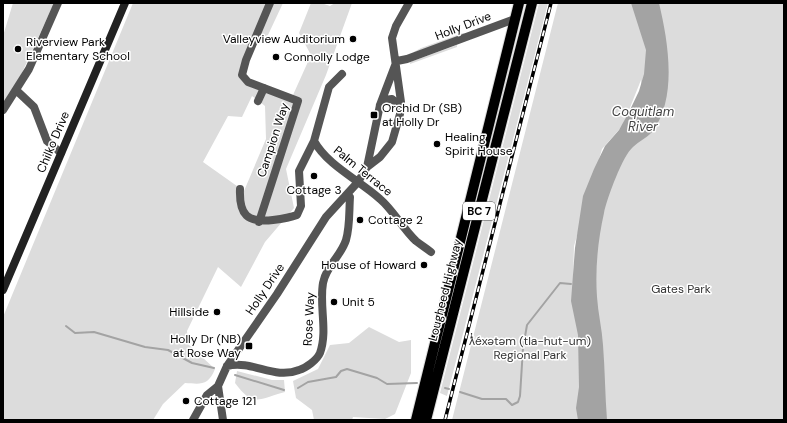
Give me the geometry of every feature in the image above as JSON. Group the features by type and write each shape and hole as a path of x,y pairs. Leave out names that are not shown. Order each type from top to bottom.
{"main road":[{"name":"Lougheed Highway","path":"416,420 519,3"},
{"name":"Lougheed Highway","path":"426,420 532,3"}],"street":[{"path":"3,110 35,57 58,3"},
{"name":"Chilko Drive","path":"3,290 125,3"},
{"name":"Campion Way","path":"259,222 298,101 248,82 242,75 246,60 270,3"},
{"path":"367,167 392,142 401,107 397,61 393,49 393,33 409,3"},
{"name":"Holly Drive","path":"397,61 407,59 515,19"},
{"path":"367,167 380,105 397,61"},
{"path":"240,189 240,200 245,216 251,220 259,222 289,218 297,215 302,206 299,171 314,141 329,87 342,74"},
{"path":"258,101 264,88"},
{"path":"16,90 34,107 47,141 61,153"},
{"path":"380,105 384,100 392,99 401,107"},
{"name":"Palm Terrace","path":"314,141 318,148 327,157 380,198 392,210 415,240 431,252"},
{"path":"371,146 372,151 377,152 385,150"},
{"name":"Holly Drive","path":"218,386 227,366 277,294 326,217 358,182 367,167"},
{"name":"Rose Way","path":"227,366 246,364 270,372 288,374 309,365 319,355 323,340 323,285 327,270 339,254 346,239 350,197 346,194"},
{"path":"193,420 207,395 218,386"},
{"path":"218,386 223,420"}],"green space":[{"name":"Riverview Park Elementary School","path":"13,3 54,3 15,88 3,103 3,36"},
{"path":"133,3 283,3 268,35 256,40 240,73 252,87 293,95 311,55 299,33 311,3 321,3 330,6 335,3 352,3 326,75 286,169 294,208 265,242 241,287 218,267 187,331 188,344 215,369 207,381 203,383 185,383 163,404 153,420 3,420 3,317","holes":["252,96 265,106 266,139 244,191 203,162 228,116 242,117"]},
{"path":"539,3 548,3 447,396 440,393"},
{"name":"Gates Park","path":"558,3 784,3 784,420 452,420","holes":["641,80 642,95 598,211 579,390 579,342 573,281 574,246 602,149 623,125"]},
{"path":"463,33 468,34 412,53 421,48"},
{"path":"457,45 457,47 410,64 410,62"},
{"path":"369,327 399,342 411,340 411,373 395,414 385,419 353,417 352,420 314,420 312,410 296,398 293,381 318,369 330,345 349,343"},
{"path":"237,371 272,380 284,380 285,392 263,399 253,399 247,396 235,383"}],"water":[{"name":"Coquitlam River","path":"631,3 659,3 668,52 668,86 665,103 660,118 652,132 635,145 629,152 616,177 606,206 599,244 596,286 603,345 607,420 578,420 576,408 579,387 578,335 571,301 575,248 583,196 605,146 619,130 629,112 639,91 644,74 646,50"}],"waterway":[{"path":"460,392 482,399 506,399 512,405 518,402 520,396 523,348 527,325 560,283 571,284"},
{"path":"66,326 75,333 94,332 145,347 168,350 192,363 214,368"},
{"path":"298,388 308,382 336,377 341,371 347,369 377,378 387,384 417,383"},
{"path":"235,375 284,390"},
{"path":"445,388 449,389"}],"railway":[{"path":"445,420 551,3"}],"place":[{"name":"Valleyview Auditorium","path":"353,39"},
{"name":"Riverview Park Elementary School","path":"18,49"},
{"name":"Connolly Lodge","path":"276,57"},
{"name":"Orchid Dr (SB) at Holly Dr","path":"374,115"},
{"name":"Healing Spirit House","path":"437,144"},
{"name":"Cottage 3","path":"314,176"},
{"name":"Cottage 2","path":"360,220"},
{"name":"House of Howard","path":"424,265"},
{"name":"Unit 5","path":"334,302"},
{"name":"Hillside","path":"217,312"},
{"name":"Holly Dr (NB) at Rose Way","path":"249,346"},
{"name":"Cottage 121","path":"186,401"}],"park label":[{"name":"ƛ̓éxətəm (tla-hut-um) Regional Park","path":"530,348"}]}
